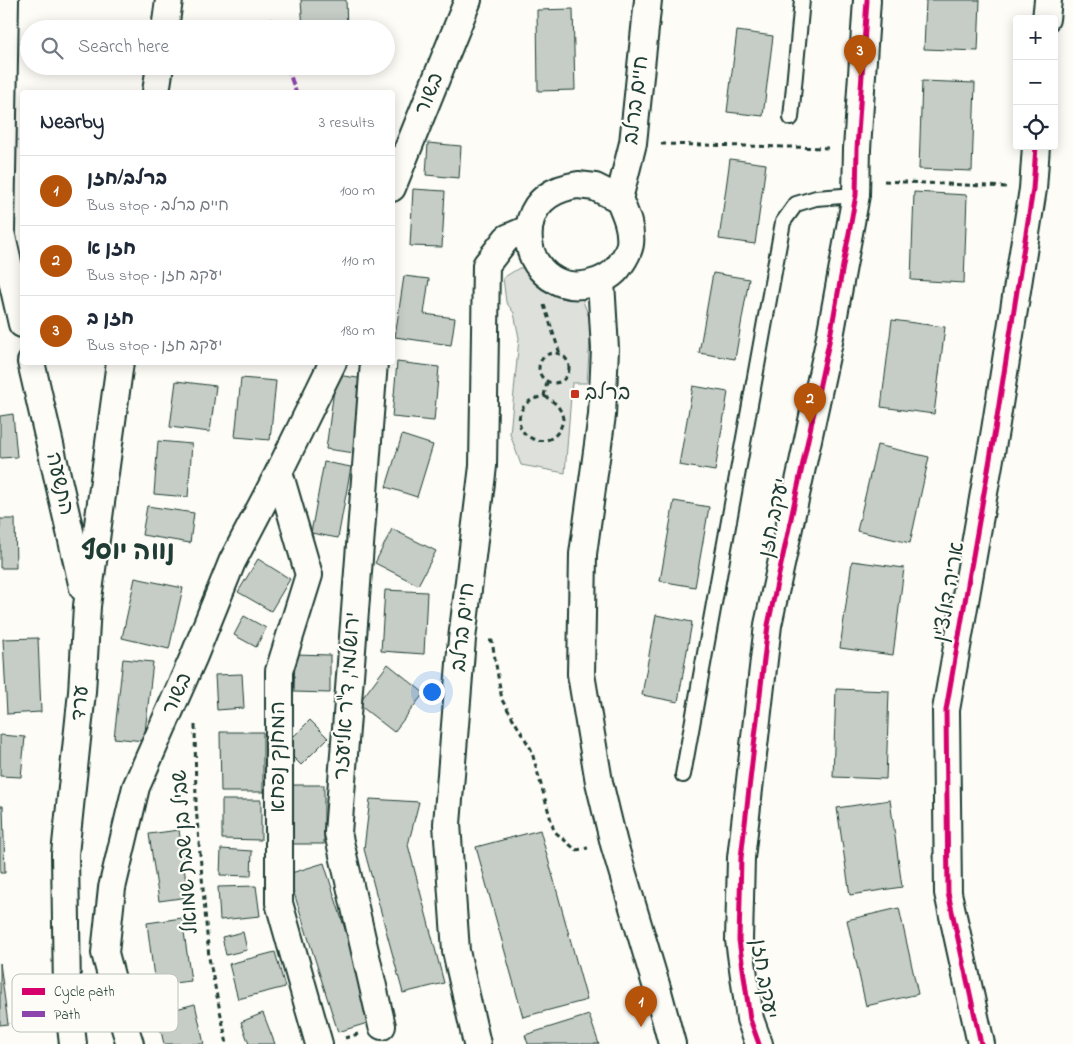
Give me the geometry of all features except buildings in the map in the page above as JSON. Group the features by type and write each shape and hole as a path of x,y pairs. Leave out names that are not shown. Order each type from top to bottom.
{"street":[{"path":"5,0 2,232 20,315"},
{"path":"166,20 169,0"},
{"name":"בשור","path":"395,181 468,0"},
{"name":"חיים ברלב","path":"619,199 633,144 648,0"},
{"name":"יעקב חזן","path":"759,1044 750,1019 740,940 741,858 768,625 829,342 856,187 867,0"},
{"path":"1046,15 1048,0"},
{"path":"156,90 159,75"},
{"name":"אריה דולצ'ין","path":"981,1044 948,893 946,710 995,430 1033,189 1036,150"},
{"path":"578,184 595,187 619,199 629,226 630,243 626,257 616,271 602,282 578,287 552,279 538,267 530,251 528,229 533,212 546,196 562,187 578,184"},
{"name":"חיים ברלב","path":"476,1044 456,950 447,824 462,639 484,466 486,265 507,238 528,229"},
{"path":"602,282 605,349 602,406 584,554 581,674 599,782 614,844 672,1044"},
{"name":"התשעה","path":"32,365 87,606"},
{"name":"ערד","path":"67,974 65,854 82,692 87,606 120,365"},
{"name":"בשור","path":"111,974 105,953 112,888 136,787 194,656 232,562 332,365"},
{"name":"ירושלמי, ד\"ר אליעזר","path":"374,365 338,833 382,1026"},
{"name":"המחנך נפחא","path":"279,472 309,575 279,671 279,903 319,1044"},
{"name":"בשור","path":"126,1032 130,1044"}],"lane":[{"path":"791,118 802,0"},
{"path":"683,775 783,222 796,204 856,187"}],"path":[{"path":"633,144 858,149"},
{"path":"856,187 1033,189"},
{"path":"538,267 536,288 545,308 560,354 569,366 568,375 561,382 547,382 542,378 539,369 542,359 550,354 560,354"},
{"path":"544,396 547,382"},
{"path":"544,396 553,400 564,419 559,433 547,441 540,441 527,436 520,423 520,416 526,404 544,396"},
{"path":"492,641 502,700 531,750 554,831 576,850"}],"shaded area":[{"path":"538,267 578,287 591,323 587,383 572,383 565,473 521,465 510,434 519,338 514,313 506,302 503,278 519,268"}],"marked path":[{"path":"290,75 295,90"}],"cycle path":[{"path":"759,1044 750,1019 739,940 741,858 768,625 829,342 856,195 857,149 867,0"},
{"path":"981,1044 948,893 946,710 995,430 1033,189 1036,150"}],"place":[{"name":"חזן ב","path":"860,76"},
{"name":"ברלב","path":"575,394"},
{"name":"חזן א","path":"810,424"},
{"name":"ברלב/חזן","path":"641,1027"}],"district":[{"name":"נווה יוסף","path":"128,553"}]}
